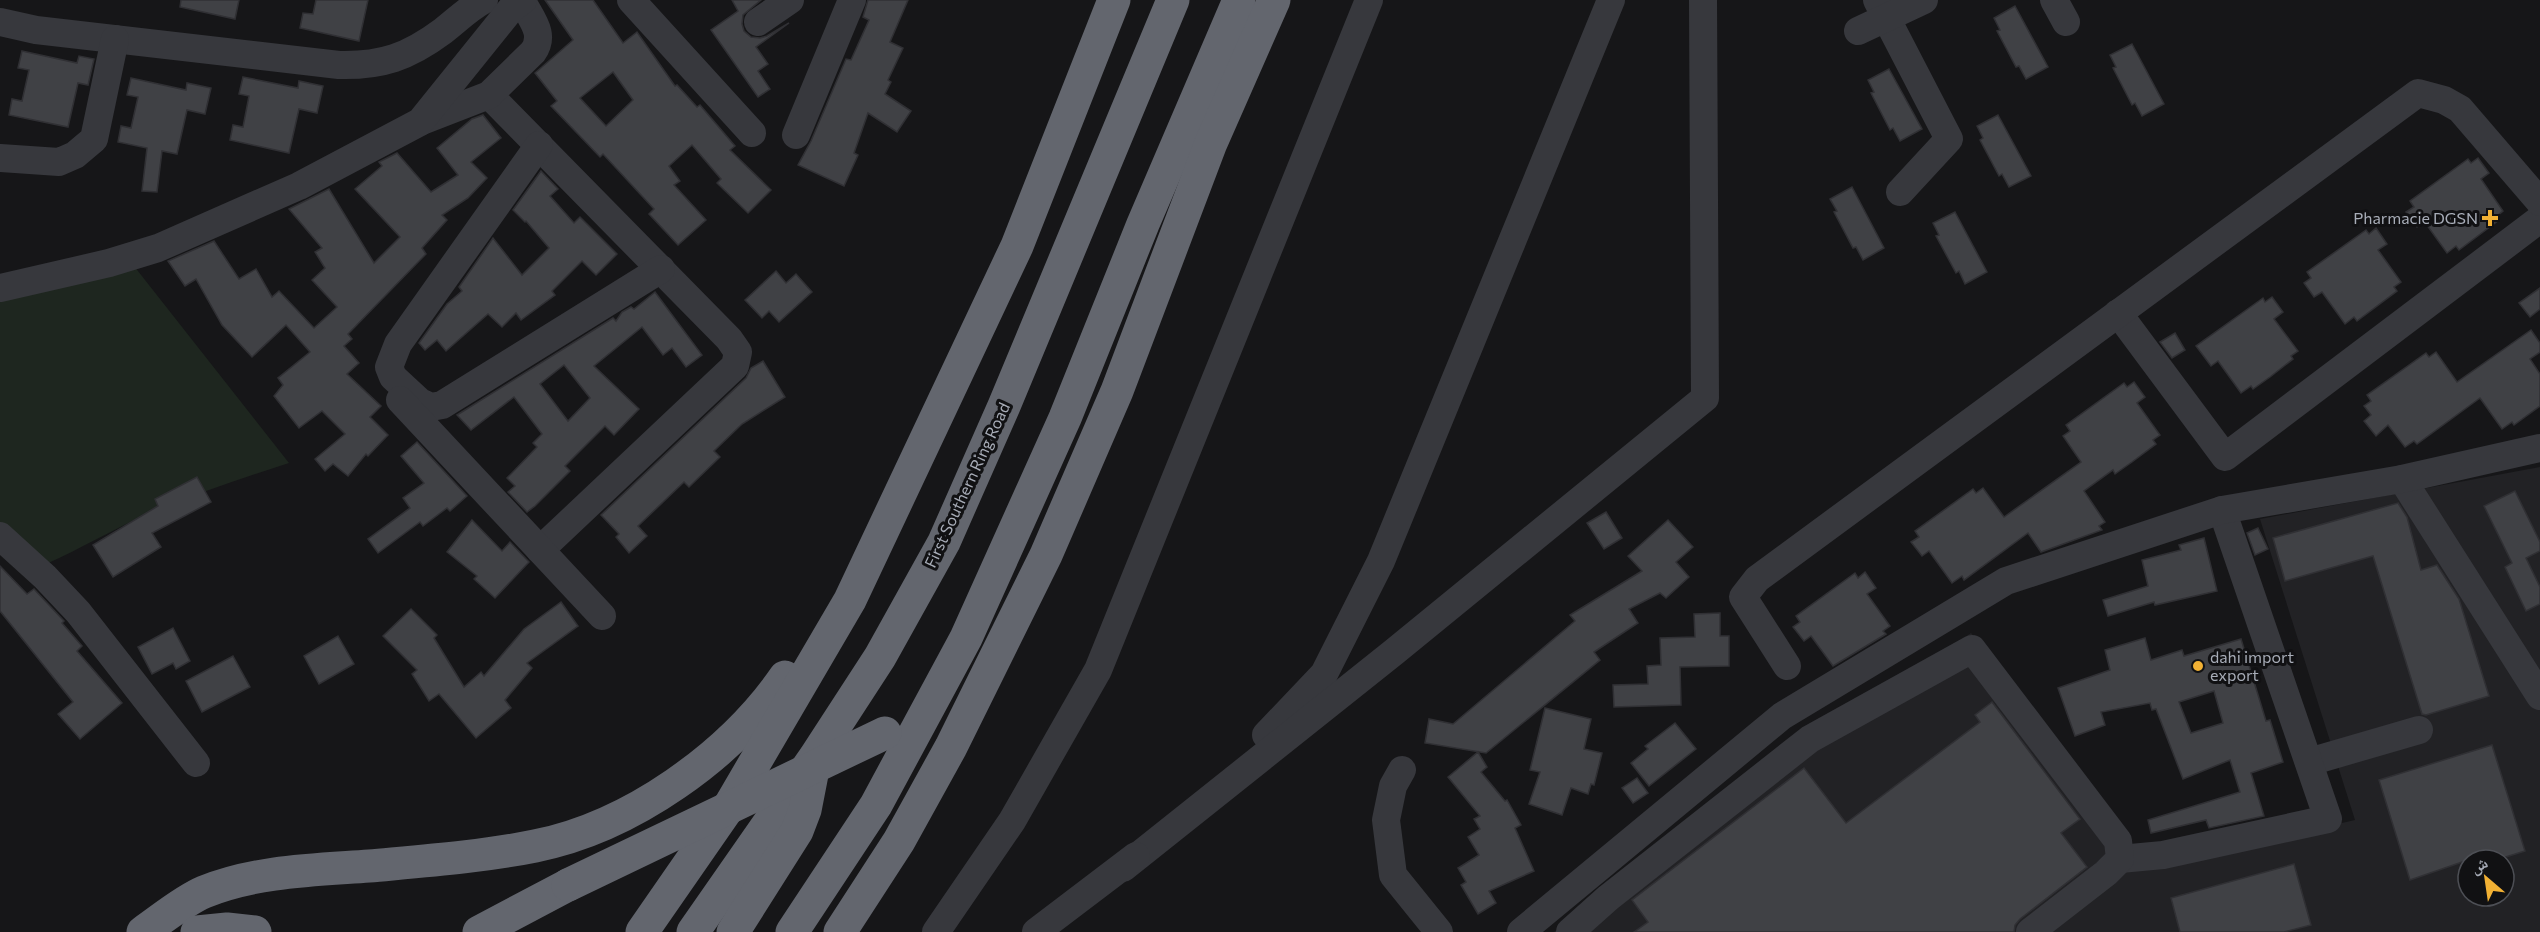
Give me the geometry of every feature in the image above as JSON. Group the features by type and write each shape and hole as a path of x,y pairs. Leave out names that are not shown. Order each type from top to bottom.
{"highway":[{"path":"642,932 730,805 850,600 1017,246 1114,0"},
{"name":"First Southern Ring Road","path":"693,932 815,757 880,657 944,542 1004,406 1173,0"},
{"path":"792,932 876,805 966,638 1065,418 1143,224 1239,0"},
{"path":"840,932 899,841 951,747 1046,555 1117,390 1210,143 1274,0"},
{"path":"143,932 202,893 246,880 292,871 460,857 537,846 611,820 644,804 677,783 741,731 770,699 824,624 850,600"},
{"path":"461,932 487,927 568,885 885,734 918,699 966,638"},
{"path":"733,932 797,831 805,810 815,757"},
{"path":"198,932 227,929 255,932"}],"street":[{"path":"0,22 36,30 339,64 368,65 402,56 440,33 484,0"},
{"path":"0,288 109,263 158,248 299,186 420,122 489,94 504,83 539,44 540,37 521,0 511,9 420,122"},
{"path":"632,0 752,133"},
{"path":"758,22 790,0"},
{"path":"796,135 852,0"},
{"path":"936,932 1012,821 1098,670 1370,0"},
{"path":"1123,868 1245,758 1324,674 1381,561 1611,0"},
{"path":"1036,932 1123,868 1394,652 1705,398 1703,0"},
{"path":"1858,31 1882,9 1924,0"},
{"path":"1882,9 1949,139 1900,192"},
{"path":"0,158 58,162 75,155 94,139 115,39"},
{"path":"1787,666 1743,597 1757,579 2418,93 2444,100 2460,109 2540,202"},
{"path":"489,94 729,339 738,352 735,366 540,550"},
{"path":"539,145 398,344 389,367 393,377 420,402 431,406 442,405 661,269"},
{"path":"2118,314 2224,457 2540,219"},
{"path":"400,400 602,616"},
{"path":"1521,932 1782,716 2006,581 2222,510 2402,479 2540,448"},
{"path":"2402,479 2540,696"},
{"path":"2030,932 2106,873 2120,859 2163,855 2328,819 2222,510"},
{"path":"0,536 45,577 78,612 196,763"},
{"path":"1570,932 1608,898 1810,739 1972,649 2118,841 2120,859"},
{"path":"2309,762 2419,730"},
{"path":"1402,770 1393,786 1386,820 1393,875 1439,932"}],"shaded area":[{"path":"134,266 289,463 145,515 46,564 0,527 0,297"},
{"path":"2540,467 2540,932 1554,932 1971,633 2150,867 2355,820 2260,519"}],"building":[{"path":"181,0 239,0 235,19 180,7"},
{"path":"316,0 368,0 359,41 300,28 303,13 313,14"},
{"path":"545,0 593,0 623,43 637,32 675,86 677,85 697,107 700,105 735,146 730,150 771,190 748,213 717,183 721,179 692,145 669,166 680,181 674,185 706,220 678,245 649,214 654,209 603,154 600,157 551,106 557,101 535,73 573,40","holes":["613,72 633,100 606,126 580,98"]},
{"path":"732,0 761,0 743,15 744,31 751,37 767,36 789,23 756,47 768,64 758,71 770,89 758,97 711,30 738,11"},
{"path":"868,0 908,0 890,42 903,48 888,80 891,82 885,94 911,111 897,132 868,113 854,153 858,155 844,186 798,165 811,141 846,59 851,60 869,20 863,17"},
{"path":"2015,6 2048,67 2026,79 2019,66 2016,67 1997,31 2000,30 1994,18"},
{"path":"2132,44 2164,104 2142,116 2135,103 2132,105 2113,68 2116,67 2110,55"},
{"path":"22,51 77,63 79,56 94,59 88,85 78,83 68,127 9,115 12,99 22,101 29,70 18,68"},
{"path":"1889,69 1922,129 1900,141 1893,128 1890,130 1871,93 1874,92 1868,80"},
{"path":"243,77 298,88 299,81 323,86 317,113 299,109 289,153 230,140 233,125 243,127 249,96 239,94"},
{"path":"131,78 186,90 187,83 211,88 205,114 187,110 177,154 162,151 157,192 142,191 147,148 118,142 121,126 131,128 138,97 127,95"},
{"path":"483,115 501,138 471,162 487,178 468,198 442,215 447,220 422,248 426,254 348,334 352,339 344,346 359,363 347,374 381,406 370,417 388,435 368,456 366,454 348,476 333,464 325,471 315,459 345,434 322,411 299,428 274,396 283,385 278,378 310,352 286,325 252,357 222,325 196,279 185,286 168,261 214,241 239,279 256,269 272,297 279,291 314,328 337,307 312,280 325,268 315,252 322,248 289,209 329,189 374,263 400,237 355,189 382,166 379,162 397,153 431,192 458,175 437,148 472,119"},
{"path":"1998,115 2031,176 2009,187 2002,174 1999,176 1980,140 1983,138 1977,126"},
{"path":"2478,158 2489,173 2481,179 2503,211 2497,216 2499,220 2459,250 2456,246 2447,253 2424,221 2417,227 2406,212 2414,207 2410,201 2468,159 2471,163"},
{"path":"541,171 558,189 550,196 574,223 580,217 617,254 596,275 582,261 552,291 555,295 521,320 516,313 502,327 488,314 446,351 437,340 425,350 419,343 447,304 462,291 459,287 493,238 522,275 549,248 526,221 513,210"},
{"path":"1852,187 1884,248 1863,260 1856,247 1853,248 1834,212 1837,211 1830,199"},
{"path":"1955,212 1987,272 1965,284 1959,271 1956,273 1936,236 1939,235 1933,223"},
{"path":"2376,228 2387,244 2378,250 2401,282 2394,287 2397,291 2357,321 2354,317 2345,324 2322,292 2314,297 2304,283 2311,278 2307,272 2366,230 2369,234"},
{"path":"776,271 786,283 796,274 812,292 779,322 769,311 762,318 745,300"},
{"path":"2540,288 2540,309 2530,317 2519,303"},
{"path":"655,292 702,355 686,367 672,348 663,355 642,327 594,366 639,409 614,435 605,426 565,466 570,471 527,512 508,492 515,486 507,478 537,447 533,443 542,434 514,397 471,430 457,415 613,318 616,321 622,312 631,307 634,309","holes":["564,365 590,398 568,421 540,384"]},
{"path":"2272,297 2283,312 2274,319 2298,351 2291,356 2293,359 2270,377 2253,389 2251,386 2241,393 2218,361 2211,366 2196,346 2263,298 2265,302"},
{"path":"2531,330 2540,343 2540,352 2530,359 2540,374 2540,406 2514,425 2512,422 2502,429 2480,398 2417,444 2414,441 2405,447 2388,425 2376,436 2364,421 2371,415 2364,406 2371,401 2367,395 2426,353 2429,357 2436,352 2457,382"},
{"path":"2175,333 2185,350 2172,358 2160,342"},
{"path":"763,361 785,397 742,424 714,451 720,457 689,487 684,482 638,526 647,536 629,553 616,537 619,534 601,515 746,378 751,368"},
{"path":"2134,382 2145,397 2137,403 2160,435 2153,440 2156,444 2132,462 2115,474 2113,470 2084,491 2105,522 2099,526 2102,530 2041,552 2028,533 1964,580 1962,576 1952,583 1929,551 1922,556 1911,542 1919,537 1915,531 1973,489 1976,493 1983,488 2004,517 2081,462 2063,436 2070,431 2066,425 2124,383 2127,387"},
{"path":"417,442 467,496 450,511 447,508 423,526 420,522 378,553 368,539 410,508 403,498 424,483 401,456"},
{"path":"197,477 211,502 152,533 161,547 113,577 93,545 158,506 155,499"},
{"path":"2515,491 2540,542 2540,551 2526,558 2540,587 2540,604 2526,611 2505,567 2512,563 2484,506"},
{"path":"2398,503 2407,517 2421,570 2437,565 2459,599 2489,696 2426,715 2422,714 2373,556 2285,581 2273,538"},
{"path":"1606,512 1622,538 1604,549 1587,523"},
{"path":"472,520 502,551 510,542 529,562 495,598 474,579 477,576 447,552"},
{"path":"1668,520 1693,547 1676,562 1689,577 1666,598 1660,593 1629,609 1638,623 1594,652 1600,660 1486,753 1425,743 1429,719 1453,724 1575,621 1570,615 1642,571 1628,556"},
{"path":"2258,528 2268,549 2255,555 2247,533"},
{"path":"2204,538 2217,591 2155,605 2154,602 2108,616 2103,600 2148,586 2142,560 2181,550 2179,545"},
{"path":"0,566 27,594 34,589 64,621 62,623 82,646 77,651 122,703 80,739 58,714 73,702 0,611"},
{"path":"1865,572 1876,588 1867,594 1890,626 1883,631 1886,634 1833,666 1811,636 1804,641 1793,627 1800,622 1796,616 1855,573 1858,578"},
{"path":"561,602 578,626 527,663 532,668 505,700 511,708 476,738 439,694 429,701 412,674 417,670 383,636 411,609 437,635 434,638 464,687 481,672 484,676 524,629"},
{"path":"1720,613 1720,636 1729,636 1729,666 1680,667 1681,705 1614,707 1613,685 1648,684 1647,666 1661,665 1660,638 1695,637 1694,614"},
{"path":"173,628 190,661 176,669 173,663 152,674 138,647"},
{"path":"338,636 354,664 319,684 304,656"},
{"path":"2145,638 2151,660 2182,650 2184,656 2241,639 2266,721 2270,720 2283,762 2251,773 2264,816 2209,828 2206,820 2151,833 2148,820 2240,792 2230,760 2183,779 2156,709 2152,710 2150,703 2101,712 2105,725 2075,736 2058,688 2110,670 2105,650","holes":["2214,691 2223,723 2191,733 2179,702"]},
{"path":"233,656 250,687 202,712 186,681"},
{"path":"1992,702 2080,819 2061,833 2087,867 2020,919 2015,925 2014,932 1634,932 1648,922 1632,900 1804,768 1846,823 1980,722 1975,715"},
{"path":"1545,708 1591,719 1584,749 1602,753 1594,785 1591,784 1588,794 1571,788 1562,815 1529,804 1540,772 1530,770"},
{"path":"1675,723 1696,749 1649,786 1631,763 1648,749 1645,746"},
{"path":"2492,745 2525,851 2516,854 2516,848 2456,848 2456,864 2410,880 2379,780"},
{"path":"1478,752 1487,767 1481,772 1505,801 1507,800 1521,825 1515,828 1534,871 1489,891 1496,903 1478,914 1461,885 1466,882 1458,868 1479,855 1468,837 1480,829 1474,819 1480,816 1448,777"},
{"path":"1637,778 1648,793 1633,803 1622,788"},
{"path":"2294,864 2311,925 2284,932 2180,932 2171,898"}],"place":[{"name":"Pharmacie DGSN","path":"2490,218"},
{"name":"dahi import export","path":"2198,666"}]}
